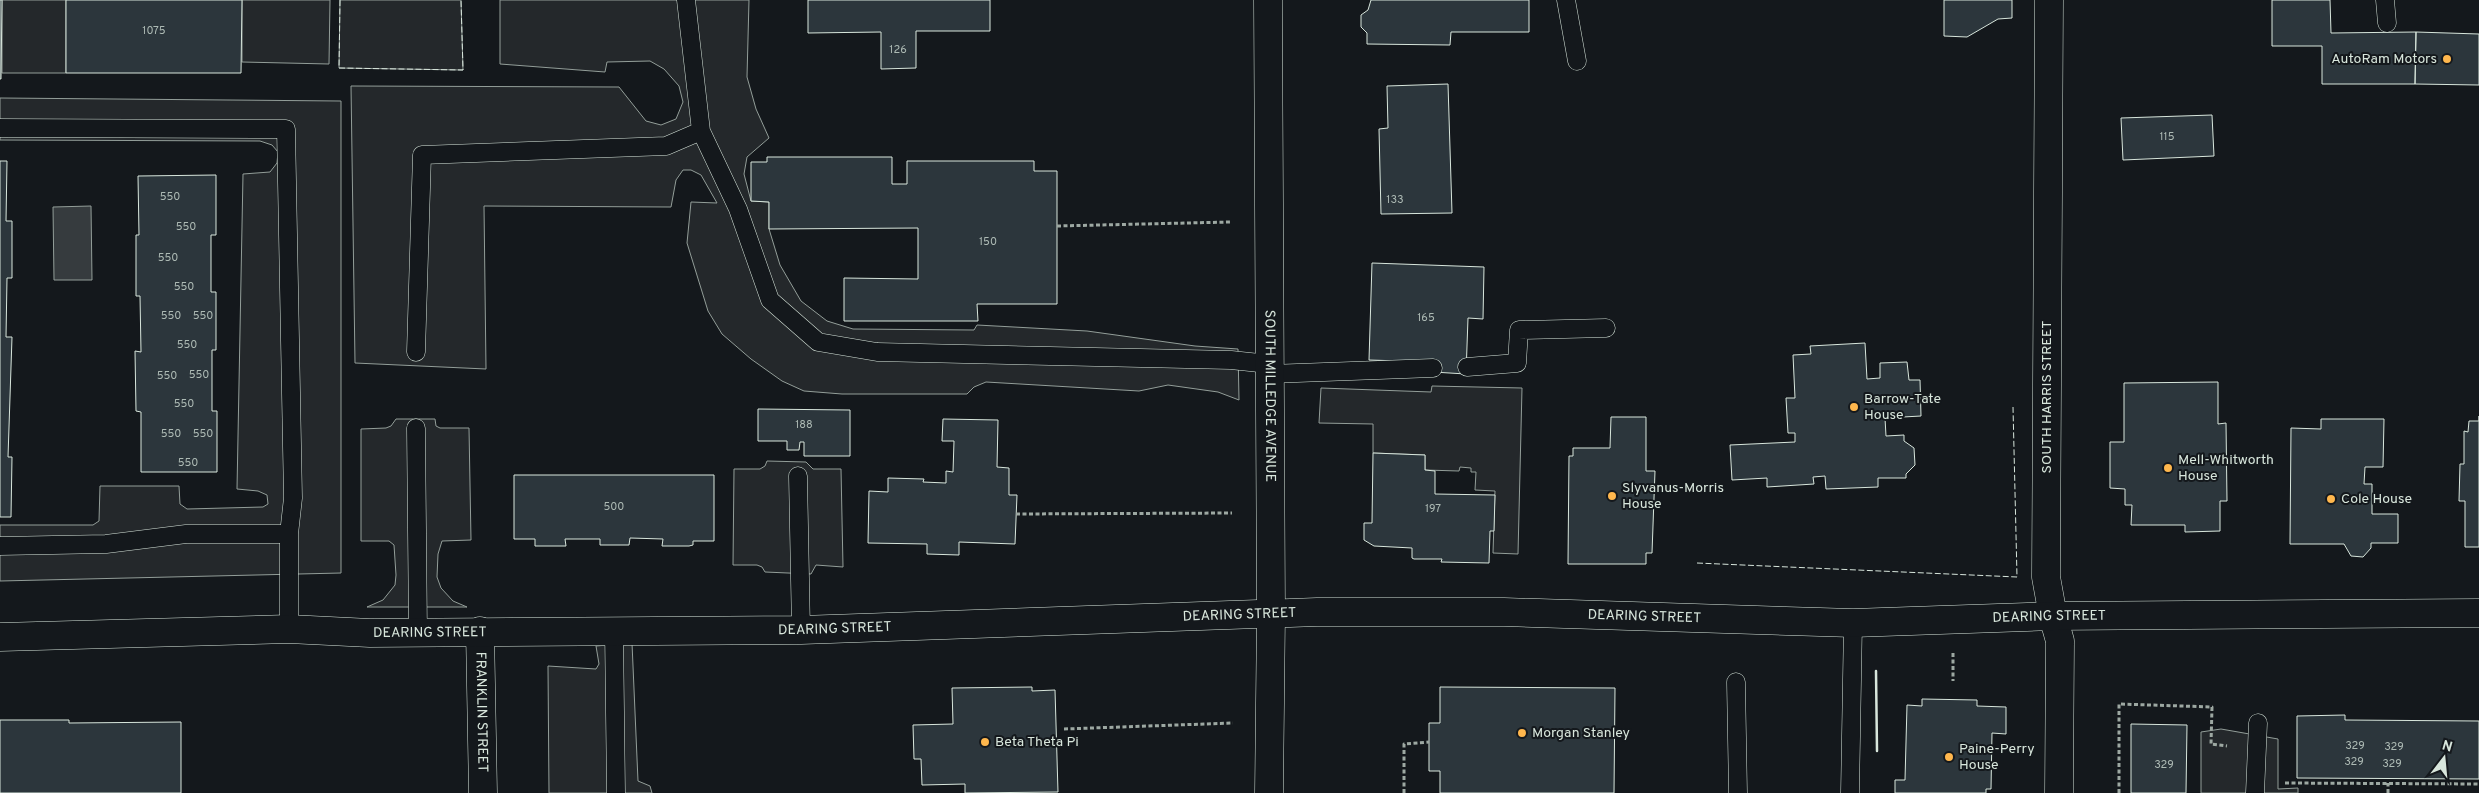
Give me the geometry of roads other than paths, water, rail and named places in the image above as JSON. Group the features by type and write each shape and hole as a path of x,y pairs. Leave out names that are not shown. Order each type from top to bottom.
{"street":[{"name":"SOUTH MILLEDGE AVENUE","path":"1268,0 1270,793"},
{"name":"SOUTH HARRIS STREET","path":"2050,0 2046,577 2060,641 2059,793"},
{"name":"DEARING STREET","path":"0,637 289,629 370,632 801,630 1271,614 1504,612 1853,623 2053,616 2479,613"},
{"name":"FRANKLIN STREET","path":"480,631 483,793"}],"lane":[{"path":"686,0 701,131 738,209 770,300 818,342 877,352 1231,360 1268,369 1433,368"},
{"path":"1566,0 1577,62"},
{"path":"2385,0 2386,23"},
{"path":"0,128 286,129 293,498 289,534 289,629"},
{"path":"416,352 422,155 666,146 701,131"},
{"path":"1466,367 1517,363 1519,330 1606,328"},
{"path":"416,428 418,632"},
{"path":"798,476 801,630"},
{"path":"0,546 106,544 186,534 289,534"},
{"path":"1850,793 1853,623"},
{"path":"614,631 616,793"},
{"path":"1736,682 1738,793"},
{"path":"2255,788 2258,723"}],"place":[{"name":"AutoRam Motors","path":"2447,59"},
{"name":"Barrow-Tate House","path":"1854,407"},
{"name":"Mell-Whitworth House","path":"2168,468"},
{"name":"Slyvanus-Morris House","path":"1612,496"},
{"name":"Cole House","path":"2331,499"},
{"name":"Morgan Stanley","path":"1522,733"},
{"name":"Beta Theta Pi","path":"985,742"},
{"name":"Paine-Perry House","path":"1949,757"}]}
